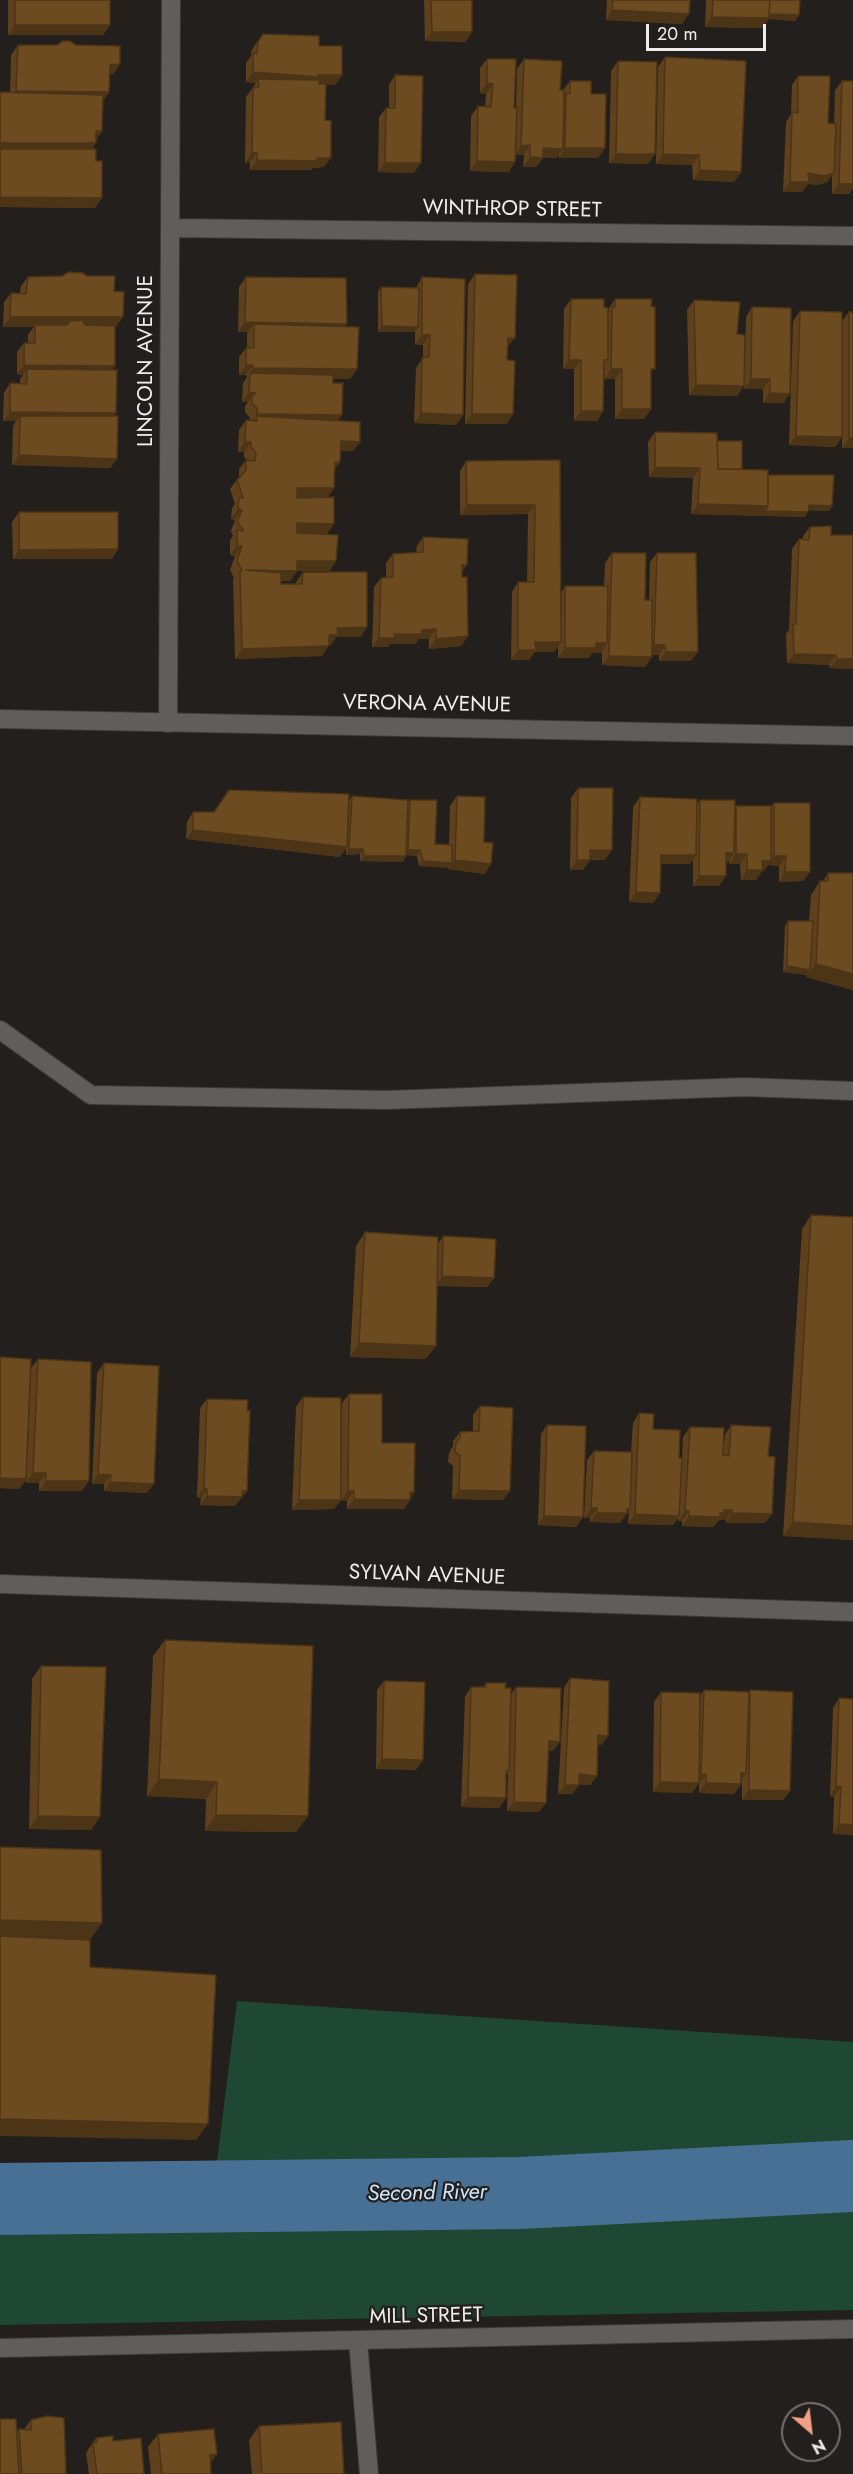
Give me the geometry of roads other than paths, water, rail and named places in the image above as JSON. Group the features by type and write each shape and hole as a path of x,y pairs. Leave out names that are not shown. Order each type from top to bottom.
{"street":[{"name":"LINCOLN AVENUE","path":"168,723 171,0"},
{"name":"WINTHROP STREET","path":"170,228 853,236"},
{"name":"VERONA AVENUE","path":"0,719 853,736"},
{"path":"0,1030 91,1095 386,1100 745,1087 853,1091"},
{"name":"SYLVAN AVENUE","path":"0,1584 853,1612"},
{"name":"MILL STREET","path":"0,2348 853,2329"},
{"path":"358,2341 369,2474"}],"waterway":[{"name":"Second River","path":"0,2199 520,2193 853,2176"}]}
